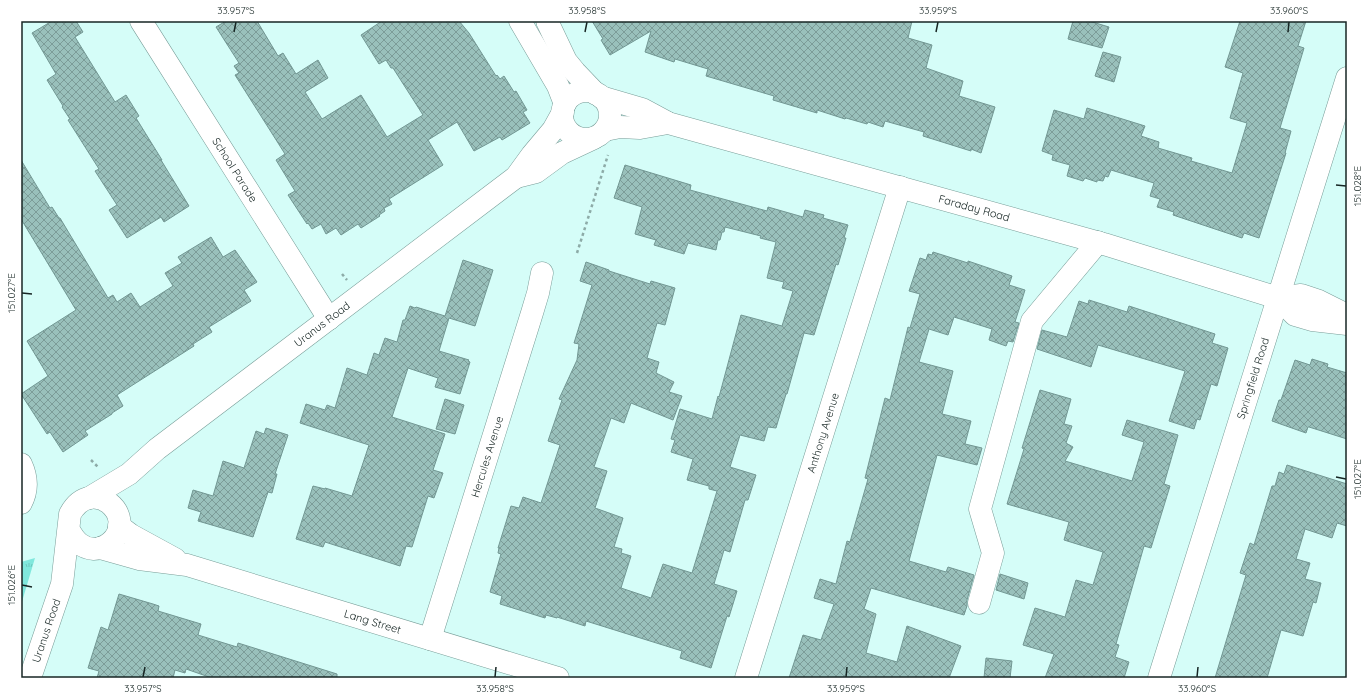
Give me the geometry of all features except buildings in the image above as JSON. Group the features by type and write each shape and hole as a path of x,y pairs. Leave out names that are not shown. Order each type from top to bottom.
{"street":[{"name":"School Parade","path":"141,21 329,319"},
{"path":"520,21 555,81 564,108"},
{"path":"547,21 566,60 575,72 599,95 606,102 609,109 610,116 603,140 578,138 571,134 562,120 564,108 570,98 576,94 586,92 599,95"},
{"name":"Springfield Road","path":"1160,678 1347,78"},
{"name":"Faraday Road","path":"599,95 642,109 668,123 1098,242 1278,298 1301,295 1319,301 1347,315"},
{"name":"Uranus Road","path":"30,678 62,584 69,530 68,522 74,506 80,501 89,498 129,474 157,449 516,177 553,130 564,108"},
{"name":"Faraday Road","path":"603,140 620,127 640,128 668,123"},
{"name":"Uranus Road","path":"516,177 536,172 562,153 603,140"},
{"name":"Anthony Avenue","path":"746,678 900,187"},
{"path":"979,603 993,553 980,509 1032,321 1098,242"},
{"name":"Hercules Avenue","path":"430,639 530,321 542,273"},
{"name":"Faraday Road","path":"1278,298 1295,315 1312,320 1347,324"},
{"path":"21,464 25,472 26,481 26,491 22,501"},
{"name":"Uranus Road","path":"62,584 98,548 108,545 113,540 117,533 118,518 129,474"},
{"path":"89,498 96,497 111,504 118,518"},
{"name":"Lang Street","path":"118,518 131,535 187,565"},
{"path":"69,530 79,545 88,548 98,548"},
{"name":"Lang Street","path":"98,548 139,559 187,565 558,678"}],"path":[{"path":"577,253 603,140"}],"green space":[{"path":"35,558 21,605 21,562"}]}
